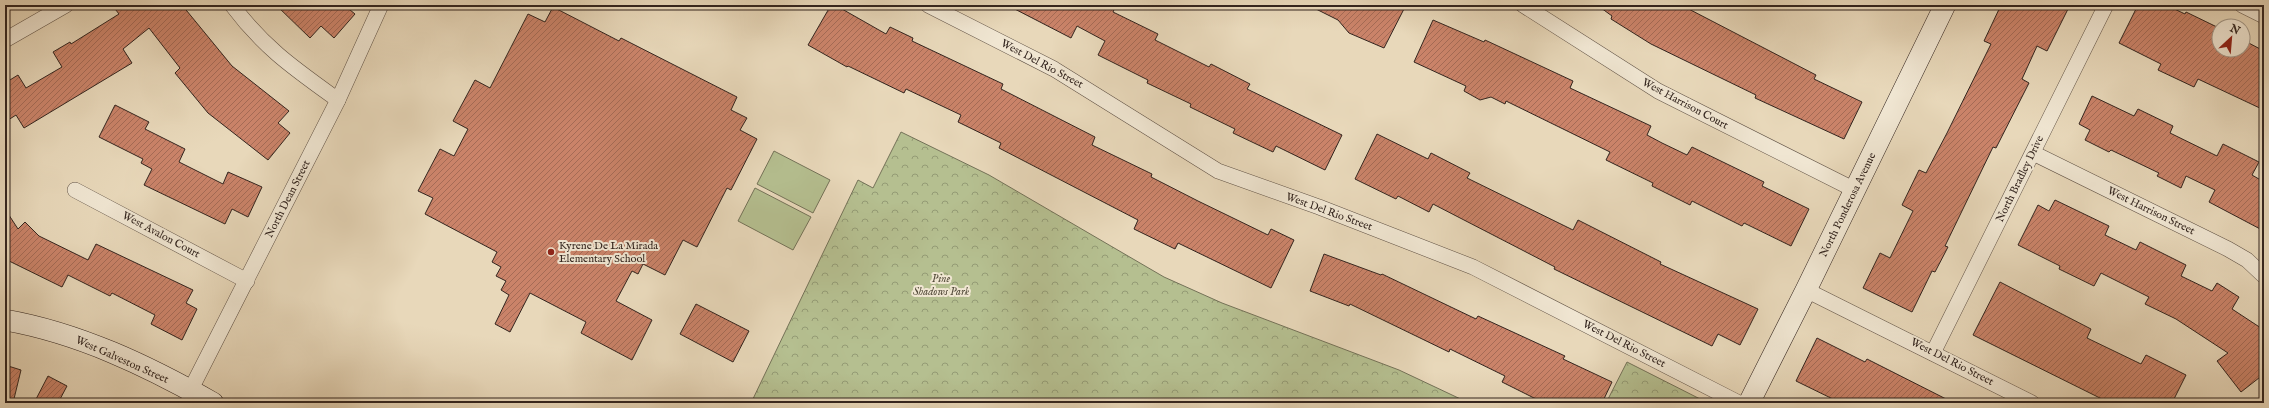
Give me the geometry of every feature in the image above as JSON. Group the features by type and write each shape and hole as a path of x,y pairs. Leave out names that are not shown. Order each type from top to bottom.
{"street":[{"path":"5,40 66,5"},
{"path":"232,5 251,30 286,64 338,100"},
{"name":"North Dean Street","path":"190,391 338,100 381,5"},
{"name":"West Del Rio Street","path":"928,5 1054,69 1218,171 1319,207 1473,267 1739,403"},
{"name":"West Harrison Court","path":"1523,5 1658,91 1855,190"},
{"name":"North Ponderosa Avenue","path":"1749,403 1946,5"},
{"name":"North Bradley Drive","path":"1933,353 2106,5"},
{"path":"2242,5 2264,16"},
{"name":"West Harrison Street","path":"2033,153 2228,249 2247,260 2264,276"},
{"name":"West Avalon Court","path":"75,190 247,281"},
{"name":"West Del Rio Street","path":"1806,290 2032,403"},
{"name":"West Galveston Street","path":"5,320 82,340 213,403"}],"green space":[{"name":"Pine Shadows Park","path":"901,132 989,175 1164,277 1222,303 1399,370 1469,403 751,403 858,180 873,188"},
{"path":"774,151 830,180 813,213 757,184"},
{"path":"755,188 811,217 793,250 738,221"},
{"path":"1627,362 1708,403 1606,403"}],"building":[{"path":"112,5 182,5 232,66 289,111 278,123 290,133 268,160 208,113 175,73 180,68 149,28 123,49 132,63 24,128 16,115 5,122 5,83 18,75 26,88 62,67 53,52 70,42 71,44 119,14"},
{"path":"276,5 344,5 355,14 334,38 321,26 310,38"},
{"path":"831,5 835,5 886,34 890,27 913,38 912,41 1003,84 1001,89 1095,137 1092,145 1152,174 1151,177 1198,201 1268,235 1271,229 1294,240 1271,288 1178,243 1175,249 1134,229 1138,220 999,148 1001,143 958,122 961,115 906,89 904,93 848,66 847,67 808,45"},
{"path":"1007,5 1116,5 1113,12 1158,34 1155,40 1209,67 1211,64 1250,84 1247,89 1342,135 1325,170 1276,146 1273,152 1233,133 1235,129 1190,107 1191,104 1147,83 1148,80 1098,55 1105,41 1077,26 1071,38"},
{"path":"1308,5 1406,5 1384,48 1349,33 1338,20"},
{"path":"1597,5 1681,5 1816,75 1814,79 1862,102 1844,139 1755,98 1756,95 1651,44 1611,19 1612,16"},
{"path":"2001,5 2070,5 2047,51 2037,46 2022,79 2029,83 1996,148 1993,147 1945,246 1948,247 1935,272 1932,271 1912,312 1863,288 1880,253 1890,258 1913,211 1902,205 1919,170 1926,173 1947,133 1991,44 1984,41"},
{"path":"2138,5 2166,5 2185,14 2186,12 2211,24 2211,58 2251,58 2251,44 2264,51 2264,110 2198,79 2194,87 2158,70 2161,64 2119,43"},
{"path":"553,7 619,41 621,38 737,97 731,110 747,118 740,130 757,139 731,190 727,188 697,247 683,240 665,275 643,264 638,274 632,271 616,301 652,320 632,360 581,333 586,322 530,293 510,332 495,324 509,295 501,290 506,281 496,276 501,267 492,262 497,252 425,214 433,198 418,191 440,149 454,156 468,129 453,121 475,80 490,88 528,14 545,22"},
{"path":"1433,20 1484,42 1485,40 1573,81 1570,88 1651,126 1647,135 1687,155 1692,147 1764,182 1762,186 1809,209 1791,246 1744,223 1742,226 1692,201 1690,205 1652,186 1653,183 1606,160 1610,152 1506,101 1505,104 1491,97 1480,100 1464,91 1466,86 1414,62"},
{"path":"2092,96 2134,116 2138,109 2173,126 2170,133 2217,156 2223,144 2259,162 2252,175 2264,182 2264,231 2209,202 2215,190 2186,176 2181,188 2157,176 2159,173 2111,150 2109,152 2085,140 2090,130 2079,124"},
{"path":"115,105 149,122 145,129 185,149 179,162 223,184 228,172 262,187 248,217 232,209 225,224 144,185 152,169 141,163 143,159 99,137"},
{"path":"1377,134 1428,159 1431,153 1470,173 1467,178 1573,230 1578,220 1661,262 1660,264 1758,309 1740,345 1718,334 1712,346 1554,269 1555,267 1433,204 1429,212 1398,196 1396,199 1355,179"},
{"path":"2055,200 2109,226 2105,235 2136,250 2140,242 2186,265 2181,276 2212,291 2217,283 2239,297 2232,309 2264,330 2264,374 2241,392 2217,361 2228,353 2176,319 2145,304 2149,297 2101,273 2094,286 2059,269 2060,266 2018,245 2038,205 2049,211"},
{"path":"5,209 18,229 25,222 39,236 88,260 96,244 193,290 186,303 197,309 182,340 151,324 155,315 112,293 110,296 68,275 62,287 5,259"},
{"path":"1324,254 1381,275 1382,274 1476,319 1478,316 1565,356 1563,359 1612,382 1602,403 1555,403 1544,398 1542,402 1502,382 1505,376 1450,349 1449,352 1350,304 1349,306 1310,291"},
{"path":"2000,282 2091,329 2087,338 2141,364 2146,355 2186,375 2172,403 2110,403 1973,335"},
{"path":"696,304 749,331 733,362 680,334"},
{"path":"1817,338 1865,362 1867,359 1954,403 1841,403 1796,381"},
{"path":"5,365 21,370 13,403 5,403"},
{"path":"48,376 67,386 58,403 34,403"}],"place":[{"name":"Kyrene De La Mirada Elementary School","path":"551,252"}]}
